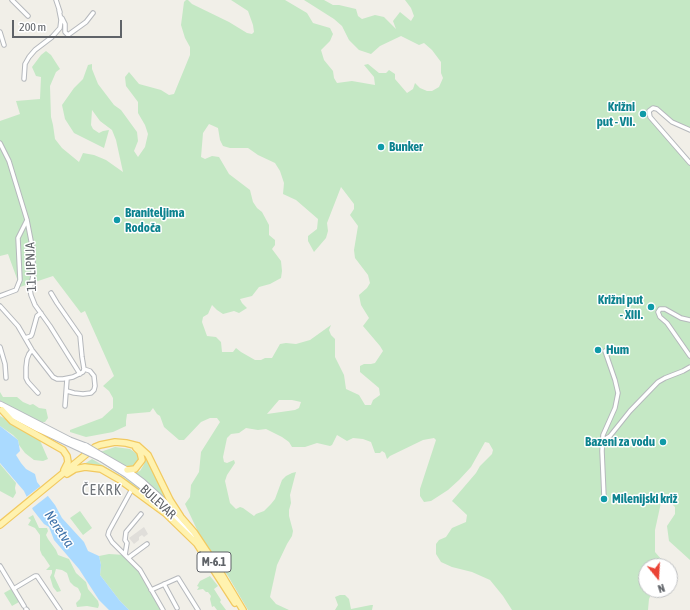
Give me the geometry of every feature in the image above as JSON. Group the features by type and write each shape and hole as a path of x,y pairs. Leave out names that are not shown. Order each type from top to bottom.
{"main road":[{"name":"BULEVAR","path":"1,408 38,429 100,456 153,495 188,532 197,544 239,610"},
{"path":"1,408 12,421 63,450 67,456 68,462 61,476"},
{"name":"M-6.1","path":"0,525 95,447 115,442 131,444 142,448 148,455 164,489 180,517 194,532 243,610"},
{"path":"126,470 136,469 142,460 140,452 131,444"},
{"path":"100,456 126,470 152,490 180,517"},
{"name":"M-6.1","path":"61,476 79,468 97,467 108,472 165,513 197,544"}],"street":[{"path":"12,0 28,16"},
{"path":"54,1 65,24 65,32 68,35 86,22 93,13"},
{"path":"24,79 25,64 29,57 34,50 52,37 60,28 61,20 59,10"},
{"path":"0,32 4,45"},
{"path":"690,130 672,122 656,109 652,109 649,113 652,120 690,163"},
{"name":"11. LIPNJA","path":"0,143 8,161 27,220 33,251 30,289 35,306 80,374"},
{"name":"11. LIPNJA","path":"0,296 16,290 20,280 18,238 27,220"},
{"name":"11. LIPNJA","path":"51,293 57,304 79,333 84,369 90,371 94,376 95,386 91,393 74,394 67,391"},
{"path":"0,306 18,326 32,350 53,377 57,379 75,377 83,372 84,369"},
{"path":"690,320 681,318 665,309 658,311 660,317 667,323 690,356"},
{"path":"25,338 31,336 36,316 41,313"},
{"path":"0,347 6,364 6,378"},
{"path":"32,350 27,359 26,378 38,393"},
{"path":"604,497 602,441 604,431 615,408 618,393 605,351"},
{"path":"602,441 608,438 630,411 658,382 690,367"},
{"path":"65,406 67,378"},
{"path":"132,490 108,533 112,542 140,570 163,610"},
{"path":"125,555 127,543 125,540 126,530 132,526 141,514"},
{"path":"128,558 147,544"},
{"path":"0,566 26,608"},
{"path":"15,588 37,576 60,610"},
{"path":"151,590 178,578 198,610"},
{"path":"164,584 177,608"}],"shaded area":[{"path":"144,527 148,534 144,537 142,535 139,537 139,540 134,544 129,538"}],"green space":[{"path":"188,0 192,4 229,22 247,33 252,34 254,32 253,25 248,11 231,0 285,0 307,13 313,23 330,28 333,34 330,41 321,50 324,60 333,71 334,78 337,83 352,81 375,85 374,77 364,65 368,64 379,73 386,73 389,70 395,74 395,79 407,93 413,89 415,83 420,88 427,91 432,91 439,87 443,78 441,73 441,62 432,50 424,43 419,45 401,36 380,46 371,54 359,50 349,40 342,26 334,19 304,0 324,0 333,5 356,9 358,16 362,19 375,15 384,17 396,29 393,21 400,12 411,21 414,16 411,8 405,0 690,0 690,130 677,125 653,108 649,113 690,163 690,560 669,541 667,526 675,514 675,507 669,501 662,498 655,530 655,552 660,558 638,558 638,598 649,598 648,610 512,610 490,580 472,572 452,567 441,562 436,554 436,544 439,540 446,537 452,528 466,522 467,515 452,501 476,473 480,466 492,454 493,450 489,443 485,442 471,467 448,490 431,501 424,502 420,496 420,489 436,440 434,438 423,440 390,456 387,459 385,453 382,451 380,453 375,453 371,442 363,439 353,438 347,441 337,435 330,446 317,443 305,447 292,447 289,442 282,437 266,429 258,430 246,428 239,433 231,434 227,438 223,457 224,462 227,463 234,460 235,463 225,481 230,503 236,509 240,507 243,508 254,516 264,511 275,499 282,480 286,476 296,472 290,495 291,503 289,510 293,531 292,536 277,565 270,597 276,604 289,610 248,610 228,576 200,536 185,504 190,497 191,485 199,472 201,452 220,422 217,418 210,418 201,422 184,440 179,440 164,427 160,416 153,408 150,412 127,414 126,426 113,432 86,437 70,432 70,430 102,418 113,408 113,398 109,391 103,386 114,376 85,311 81,313 53,276 20,287 8,254 0,256 0,121 20,114 16,101 40,99 41,77 36,76 32,67 46,51 51,55 60,69 56,72 50,86 51,117 55,139 62,148 79,162 83,153 94,155 106,160 123,172 116,140 112,130 100,121 92,110 91,125 93,129 99,133 109,130 104,148 74,133 65,119 62,105 74,88 83,79 88,65 92,64 92,69 98,84 114,105 121,110 137,132 138,141 134,151 138,157 145,147 148,134 138,113 138,102 126,86 125,77 129,72 139,84 161,90 169,95 174,94 190,55 190,47 185,38 181,25 184,2","holes":["209,124 218,128 220,140 223,146 230,148 248,148 258,155 275,163 280,171 284,183 283,194 296,200 318,219 317,229 308,236 308,241 314,252 326,238 328,231 327,223 341,187 354,204 354,209 350,215 358,226 354,250 355,258 368,275 370,283 359,295 361,305 369,318 363,326 383,351 375,363 360,366 360,372 379,388 380,395 373,400 371,405 365,405 359,395 346,389 344,375 335,357 335,339 329,330 331,325 310,340 296,344 280,344 272,358 265,358 261,360 255,360 236,348 233,352 222,352 221,342 216,337 207,336 202,322 203,317 208,314 212,305 223,314 234,311 239,313 247,308 240,299 252,296 259,287 270,284 281,278 282,271 281,261 272,249 275,245 275,240 269,235 269,225 262,212 253,202 250,190 229,174 219,157 212,156 205,159 201,157 203,133","279,400 301,402 299,408 295,410 267,414"]},
{"path":"0,392 3,397 17,397 30,405 33,404 39,408 46,409 48,418 45,422 41,422 7,405 0,400"},
{"path":"0,416 38,436 48,459 43,461 34,460 25,453 19,445 18,440 0,426"},
{"path":"115,447 130,449 137,454 140,458 137,466 127,468 100,452"},
{"path":"144,455 168,502 134,473 140,471 143,466 145,462"},
{"path":"92,459 130,481 166,511 108,471 81,466"},
{"path":"0,464 16,483 16,493 13,498 0,491"},
{"path":"80,511 92,528 83,535 70,518"},
{"path":"33,515 39,528 47,528 48,531 46,535 58,555 69,559 76,573 86,582 88,589 98,601 98,608 87,606 77,607 76,603 80,599 81,594 78,588 70,582 67,573 62,570 56,569 54,576 61,591 57,592 53,587 50,577 52,570 46,570 50,566 40,550 40,535 35,528 28,525 31,520 28,518"},
{"path":"109,554 125,555 134,563 163,610 129,610 120,601 100,575 101,565 99,556"},
{"path":"210,576 218,586 214,589 221,600 220,602 226,610 217,610 214,606 212,607 210,599 211,596 208,592 203,589 197,590 199,587 197,586 200,581"},
{"path":"11,589 19,602 12,606 4,593"},
{"path":"345,595 349,599 351,609 373,605 372,610 335,610 338,605 335,597"}],"water":[{"name":"Neretva","path":"0,426 18,440 20,451 16,455 21,463 26,469 35,474 37,482 55,505 62,518 84,542 88,551 99,556 101,565 100,575 129,610 109,610 99,600 79,569 54,540 49,527 44,524 33,510 24,491 0,463"}],"pier":[{"path":"42,485 49,495 31,509 25,498"}],"place":[{"name":"Križni put - VII.","path":"643,114"},
{"name":"Bunker","path":"381,147"},
{"name":"Braniteljima Rodoča","path":"117,220"},
{"name":"Križni put - XIII.","path":"651,307"},
{"name":"Hum","path":"598,350"},
{"name":"Bazeni za vodu","path":"663,442"},
{"name":"Milenijski križ","path":"604,499"}],"district":[{"name":"ČEKRK","path":"102,490"}]}
